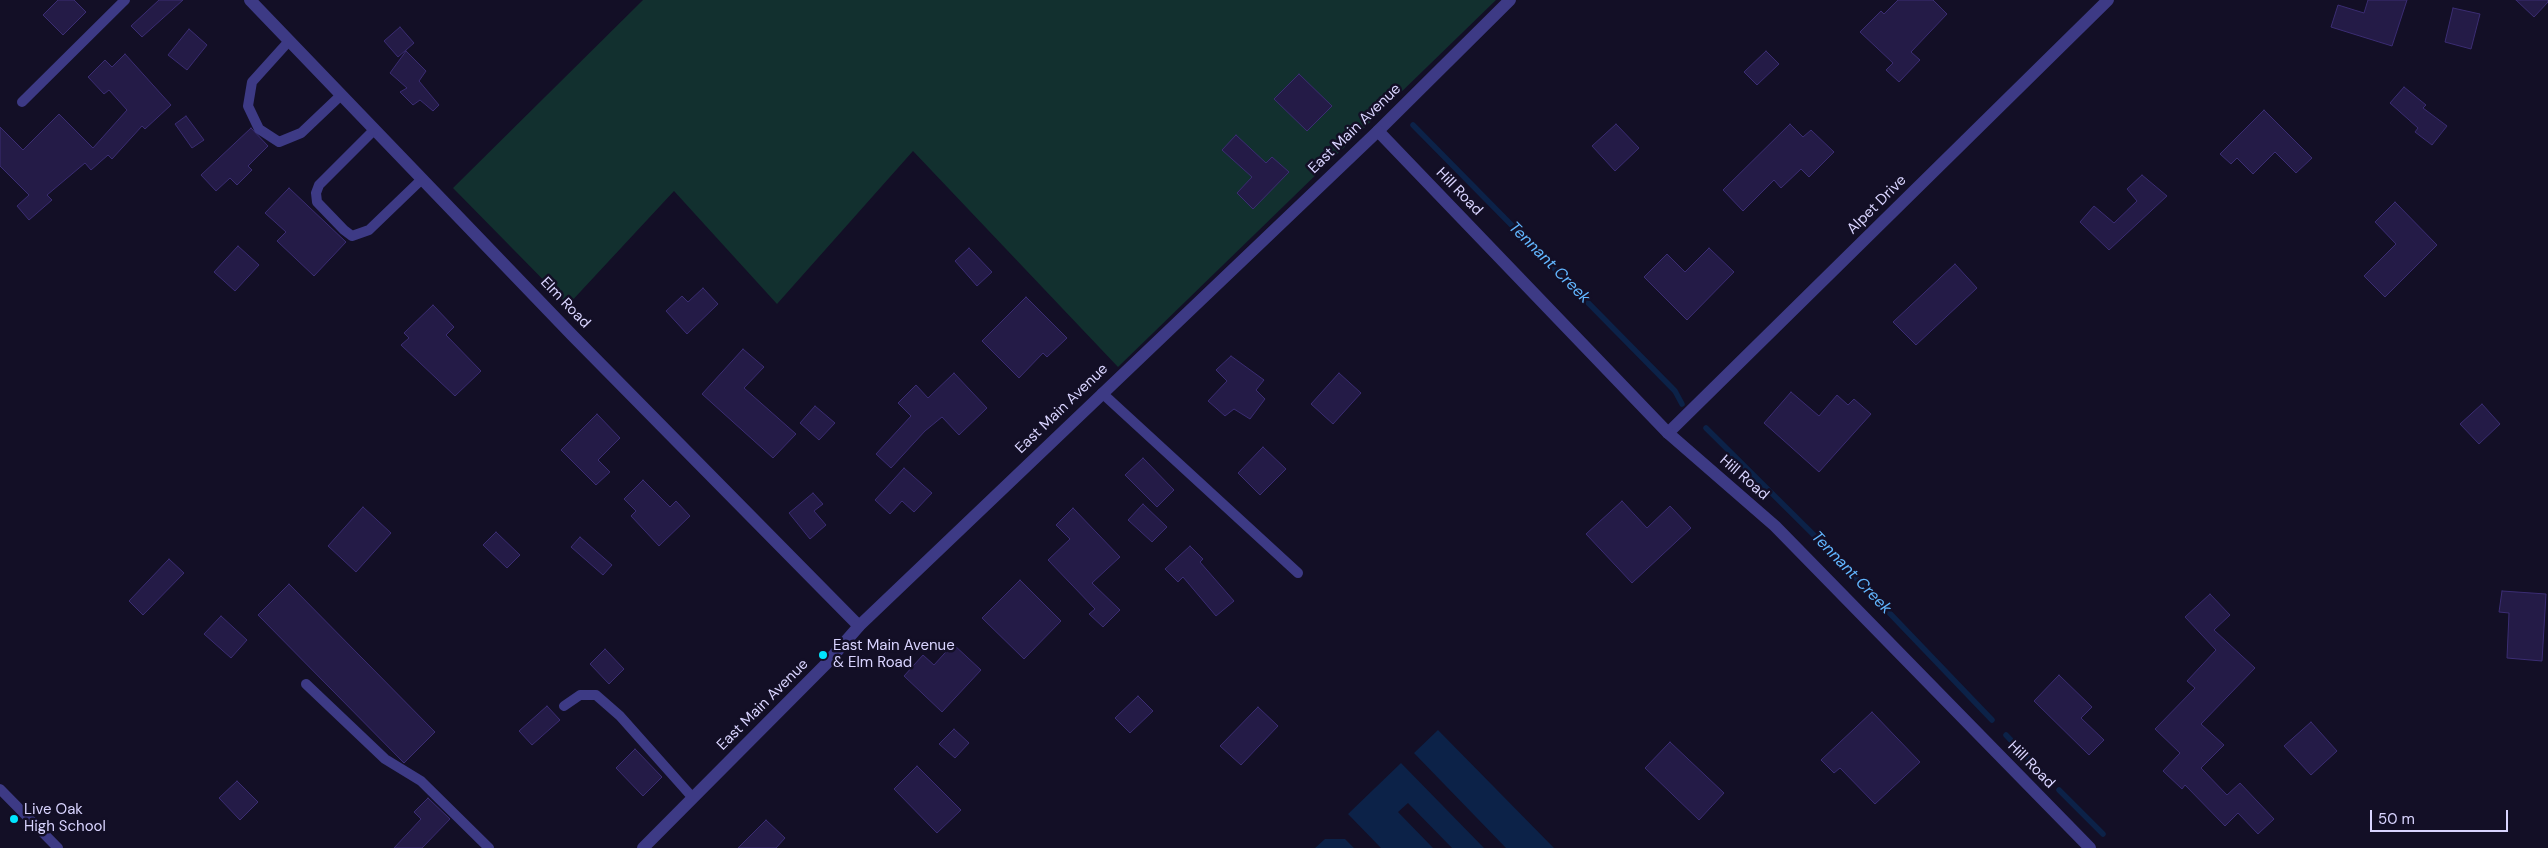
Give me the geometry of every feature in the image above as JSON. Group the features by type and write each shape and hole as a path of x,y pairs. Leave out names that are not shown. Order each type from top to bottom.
{"street":[{"name":"Elm Road","path":"250,0 374,130 859,626"},
{"name":"East Main Avenue","path":"643,848 826,664 859,626 1378,131 1510,0"},
{"name":"Alpet Drive","path":"1668,433 2108,0"},
{"name":"Hill Road","path":"1378,131 1668,433 1775,526 2090,848"}],"lane":[{"path":"22,102 125,0"},
{"path":"289,41 252,82 248,106 259,129 280,142 301,132 341,95"},
{"path":"374,130 319,185 316,193 318,202 344,230 352,236 369,230 422,179"},
{"path":"1102,394 1298,573"},
{"path":"306,684 385,759 421,781 489,848"},
{"path":"564,706 580,695 596,696 620,716 693,798"},
{"path":"0,789 58,848"}],"green space":[{"path":"643,0 1496,0 1118,367 913,151 777,304 674,191 568,305 453,188"}],"water":[{"path":"1438,730 1554,848 1506,848 1414,753"},
{"path":"1401,763 1484,848 1452,848 1408,803 1398,812 1433,848 1381,848 1348,814"},
{"path":"1325,839 1345,839 1354,848 1315,848"}],"building":[{"path":"58,0 74,0 86,12 63,35 43,15"},
{"path":"159,0 183,0 142,37 131,26"},
{"path":"1898,0 1933,0 1947,14 1911,52 1920,60 1899,82 1886,70 1893,63 1860,32 1881,11 1884,14"},
{"path":"2368,0 2407,0 2392,46 2331,27 2338,5 2364,13"},
{"path":"2516,0 2548,0 2548,2 2534,17"},
{"path":"2453,8 2480,14 2471,49 2445,42"},
{"path":"400,27 414,43 398,57 384,41"},
{"path":"189,29 207,45 187,70 168,55"},
{"path":"406,51 426,71 419,81 439,105 433,111 420,100 413,105 400,92 407,88 390,73"},
{"path":"1766,51 1779,64 1757,85 1744,72"},
{"path":"125,54 171,105 145,129 142,126 112,159 108,155 91,170 85,163 47,195 52,200 29,220 17,206 29,195 0,166 0,127 23,150 59,114 93,148 127,110 109,90 104,94 88,77 105,60 112,67"},
{"path":"1299,74 1332,106 1307,131 1274,99"},
{"path":"2404,87 2426,105 2423,108 2447,126 2432,145 2415,132 2418,128 2390,103"},
{"path":"2264,110 2312,158 2296,173 2275,152 2253,174 2237,158 2231,164 2220,154"},
{"path":"186,116 204,140 192,148 175,124"},
{"path":"1616,124 1639,148 1615,171 1592,146"},
{"path":"1790,124 1803,137 1811,130 1834,152 1809,177 1801,169 1781,188 1774,180 1743,211 1723,190"},
{"path":"251,128 268,146 248,166 252,170 237,185 230,178 216,191 201,175"},
{"path":"1236,135 1266,163 1272,157 1289,172 1253,209 1237,193 1252,177 1222,150"},
{"path":"2142,175 2167,196 2109,250 2080,222 2094,206 2114,223 2137,201 2127,189"},
{"path":"289,188 346,242 314,276 277,241 286,232 265,213"},
{"path":"2395,202 2437,245 2385,297 2364,276 2396,244 2375,222"},
{"path":"238,246 259,265 235,291 214,272"},
{"path":"969,248 992,272 977,286 955,261"},
{"path":"1709,248 1734,272 1687,320 1644,277 1667,254 1685,272"},
{"path":"1955,264 1977,288 1916,345 1893,322"},
{"path":"703,288 718,304 687,334 666,311 682,296 688,302"},
{"path":"1026,297 1067,338 1047,357 1043,353 1019,378 982,341"},
{"path":"433,305 454,327 446,335 481,371 455,396 401,345 409,338 404,333"},
{"path":"743,349 764,367 744,388 796,434 773,458 702,394"},
{"path":"1231,356 1264,380 1256,390 1265,399 1250,419 1234,409 1225,416 1208,401 1227,381 1216,370"},
{"path":"954,373 987,408 959,435 942,417 925,431 891,468 876,454 911,416 898,403 916,385 928,398"},
{"path":"1339,373 1361,393 1333,424 1311,404"},
{"path":"1791,392 1819,416 1837,395 1848,405 1854,399 1871,414 1819,472 1764,423"},
{"path":"2482,404 2500,424 2479,444 2460,424"},
{"path":"815,406 835,423 819,440 800,423"},
{"path":"597,414 620,438 598,460 610,472 596,485 561,450"},
{"path":"1263,447 1286,469 1260,495 1238,473"},
{"path":"1143,458 1174,490 1157,507 1125,475"},
{"path":"904,468 932,493 914,512 902,501 890,514 875,500"},
{"path":"643,480 670,507 676,501 690,516 659,546 631,516 636,511 624,499"},
{"path":"813,493 823,504 814,511 826,525 810,539 789,513"},
{"path":"1622,501 1647,528 1670,506 1691,528 1632,583 1586,534"},
{"path":"1143,504 1167,527 1152,542 1128,520"},
{"path":"363,507 391,533 356,572 328,546"},
{"path":"1073,508 1120,557 1092,583 1120,610 1103,627 1089,614 1095,609 1048,560 1070,539 1056,525"},
{"path":"496,532 520,555 507,568 483,545"},
{"path":"580,537 612,565 603,575 571,547"},
{"path":"1190,546 1203,559 1200,562 1234,601 1216,616 1183,577 1178,582 1165,569"},
{"path":"169,559 184,573 143,615 129,601"},
{"path":"1020,580 1061,621 1024,659 982,618"},
{"path":"289,584 435,732 404,763 258,615"},
{"path":"2502,591 2546,594 2542,661 2507,658 2509,613 2499,612"},
{"path":"2210,594 2230,615 2214,630 2255,668 2201,724 2224,745 2201,768 2227,795 2240,783 2274,819 2258,834 2238,813 2225,826 2185,785 2182,789 2163,771 2180,753 2155,729 2195,688 2187,681 2216,650 2185,617"},
{"path":"221,616 247,640 231,658 204,634"},
{"path":"953,644 981,670 942,712 904,676 923,655 934,665"},
{"path":"605,649 624,669 609,684 590,664"},
{"path":"2059,675 2092,707 2081,718 2104,740 2089,755 2034,701"},
{"path":"1138,696 1153,711 1130,733 1115,718"},
{"path":"547,706 560,720 532,745 519,731"},
{"path":"1258,707 1278,726 1241,765 1220,746"},
{"path":"1872,712 1920,762 1875,804 1840,768 1834,773 1821,760"},
{"path":"2311,722 2337,751 2311,775 2284,746"},
{"path":"954,729 969,743 955,758 939,744"},
{"path":"1670,742 1724,793 1699,820 1645,768"},
{"path":"635,749 662,777 643,796 616,768"},
{"path":"917,766 961,810 937,833 894,789"},
{"path":"237,781 258,802 240,820 219,798"},
{"path":"428,798 450,819 422,848 394,848 421,819 414,812"},
{"path":"766,820 785,838 776,848 738,848"}],"waterway":[{"name":"Tennant Creek","path":"1413,125 1675,391 1682,404"},
{"name":"Tennant Creek","path":"1706,428 1832,553 1992,720"},
{"name":"Tennant Creek","path":"2006,735 2045,776"},
{"name":"Tennant Creek","path":"2059,790 2103,834"}],"place":[{"name":"East Main Avenue & Elm Road","path":"823,655"},
{"name":"Live Oak High School","path":"14,819"}]}
